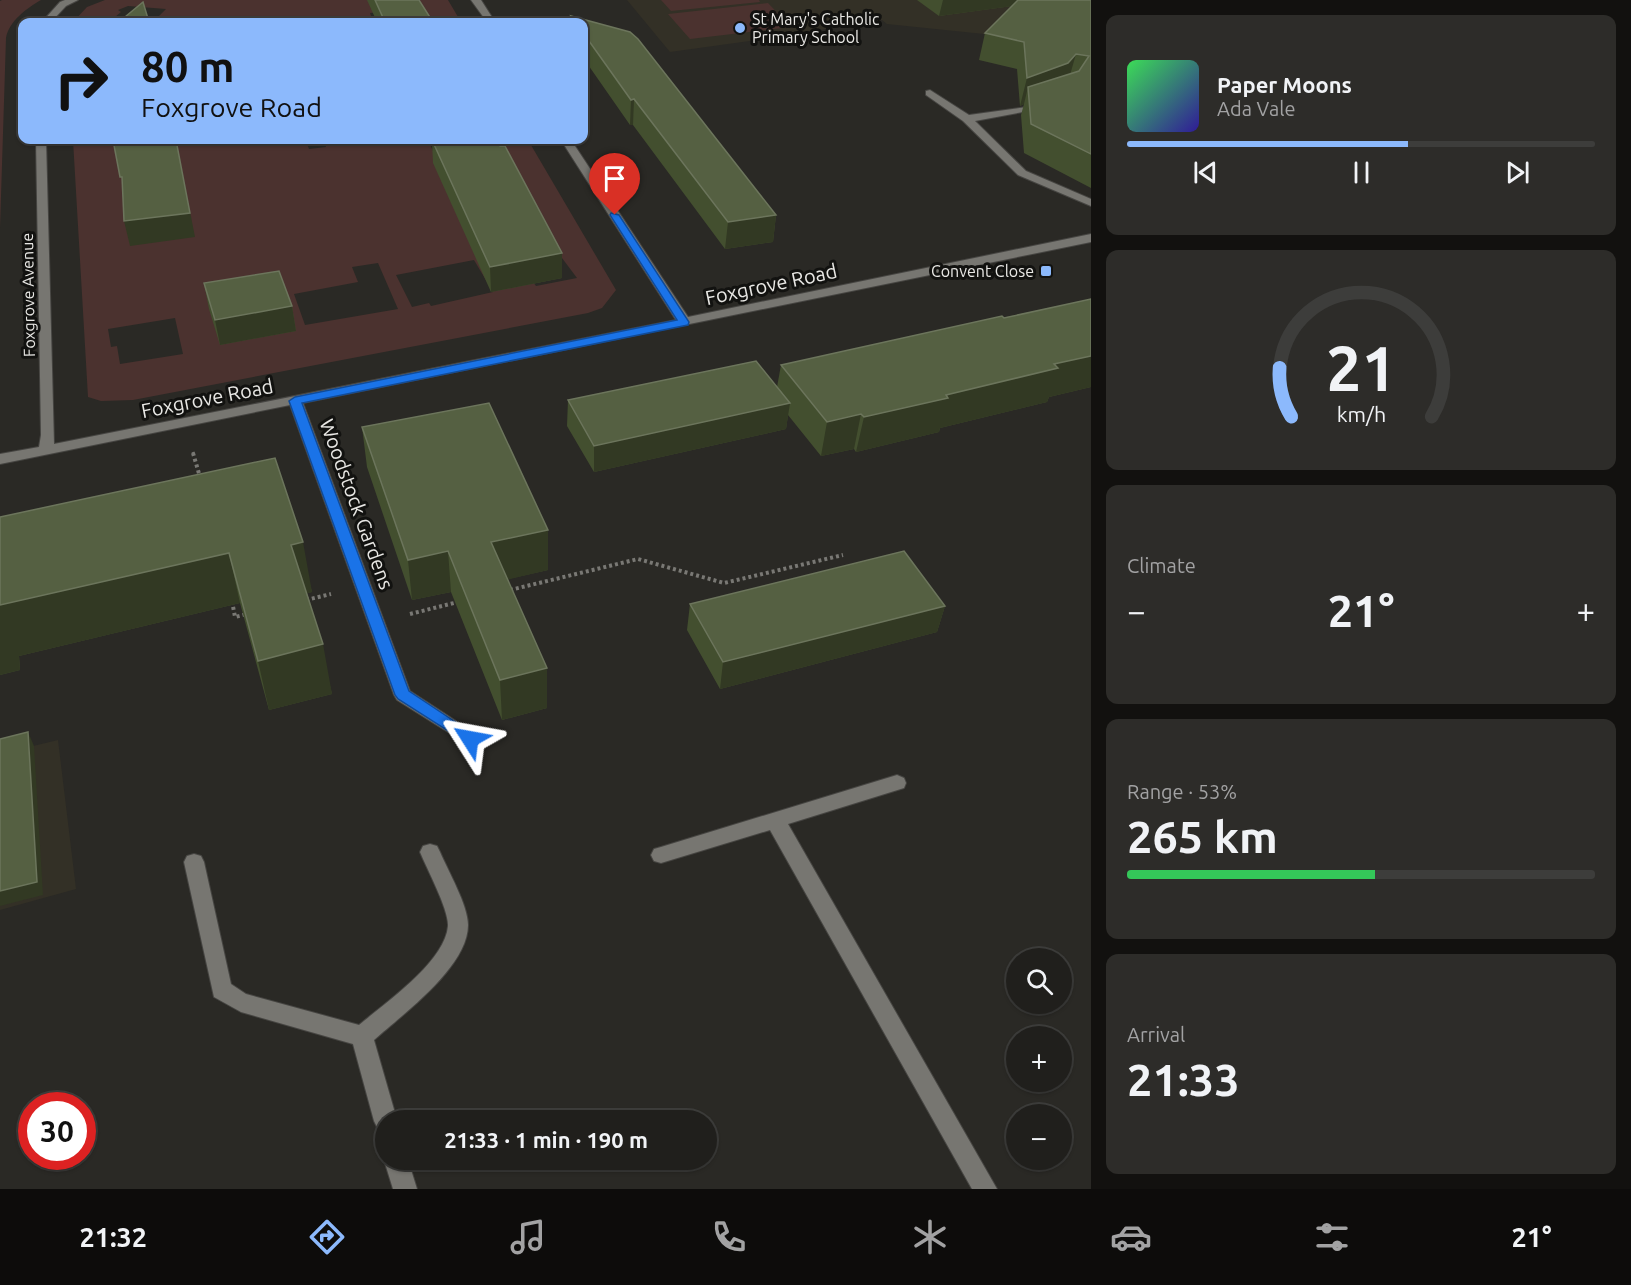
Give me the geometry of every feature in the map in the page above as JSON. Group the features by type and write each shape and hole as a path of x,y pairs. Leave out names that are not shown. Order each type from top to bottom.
{"street":[{"path":"50,18 63,4 73,0"},
{"path":"476,0 488,18"},
{"path":"930,93 967,119 1022,173 1091,203"},
{"path":"967,119 1034,106"},
{"name":"Foxgrove Avenue","path":"41,144 48,435 46,450"},
{"path":"569,144 684,322"},
{"name":"Foxgrove Road","path":"0,459 684,322 1091,237"},
{"name":"Woodstock Gardens","path":"295,401 403,695 470,739"},
{"path":"661,855 897,783"},
{"path":"775,820 985,1189"},
{"path":"362,1036 434,973 452,944 458,924 430,852"},
{"path":"194,862 222,990 241,1002 362,1036"},
{"path":"362,1036 383,1110"},
{"path":"399,1170 405,1189"}],"path":[{"path":"185,423 201,480"},
{"path":"501,592 638,559 724,584 843,555"},
{"path":"304,600 363,586"},
{"path":"231,594 235,617 258,612"},
{"name":"Woodstock Gardens","path":"376,622 467,600"}],"shaded area":[{"path":"41,0 15,21 6,38 0,228 0,1"},
{"path":"105,0 448,0 459,18 407,18 390,11 370,13 372,18 157,18 166,9 128,6 118,10 121,12 114,18 77,18 87,7"},
{"name":"St Mary's Catholic Primary School","path":"627,0 1091,0 1091,45 887,24 882,20 670,52"},
{"path":"661,0 759,0 760,2 671,11"},
{"path":"768,3 791,27 690,39 668,14"},
{"path":"73,144 307,144 309,149 326,147 325,144 430,144 433,151 466,144 530,144 616,290 602,308 588,313 133,400 101,401 88,397","holes":["553,246 577,278 536,286 533,282","474,260 493,292 431,306 429,303 412,307 396,275","378,263 398,309 305,325 294,294 358,282 352,267","175,318 183,354 120,364 117,346 111,347 108,329"]},
{"path":"58,740 76,889 0,910 0,754"}],"building":[{"path":"375,0 419,0 430,18 383,18"},
{"path":"1018,0 1091,0 1091,154 1031,124 1028,87 1079,71 1089,56 1076,54 1068,63 1027,78 1024,42 985,33"},
{"path":"143,2 148,18 124,18"},
{"path":"588,21 630,32 638,39 776,215 728,222 634,99 631,100 588,40"},
{"path":"114,144 177,144 190,213 124,221 122,177 120,177"},
{"path":"434,144 499,144 505,146 562,253 490,267"},
{"path":"279,271 292,306 215,320 204,283"},
{"path":"1091,299 1091,356 1054,364 1058,368 946,395 948,398 864,417 861,414 827,422 781,365 1002,316 1004,318"},
{"path":"756,361 790,403 594,446 568,400"},
{"path":"489,403 548,530 491,542 547,668 500,680 448,551 408,560 362,427"},
{"path":"275,458 303,542 291,545 323,644 258,661 229,553 0,605 0,517"},
{"path":"904,551 945,606 723,662 690,604"},
{"path":"28,732 37,882 0,891 0,739"}],"place":[{"name":"St Mary's Catholic Primary School","path":"740,28"},
{"name":"Convent Close","path":"1046,271"}],"route":[{"path":"470,739 403,695 295,401 684,322 615,215"}]}
